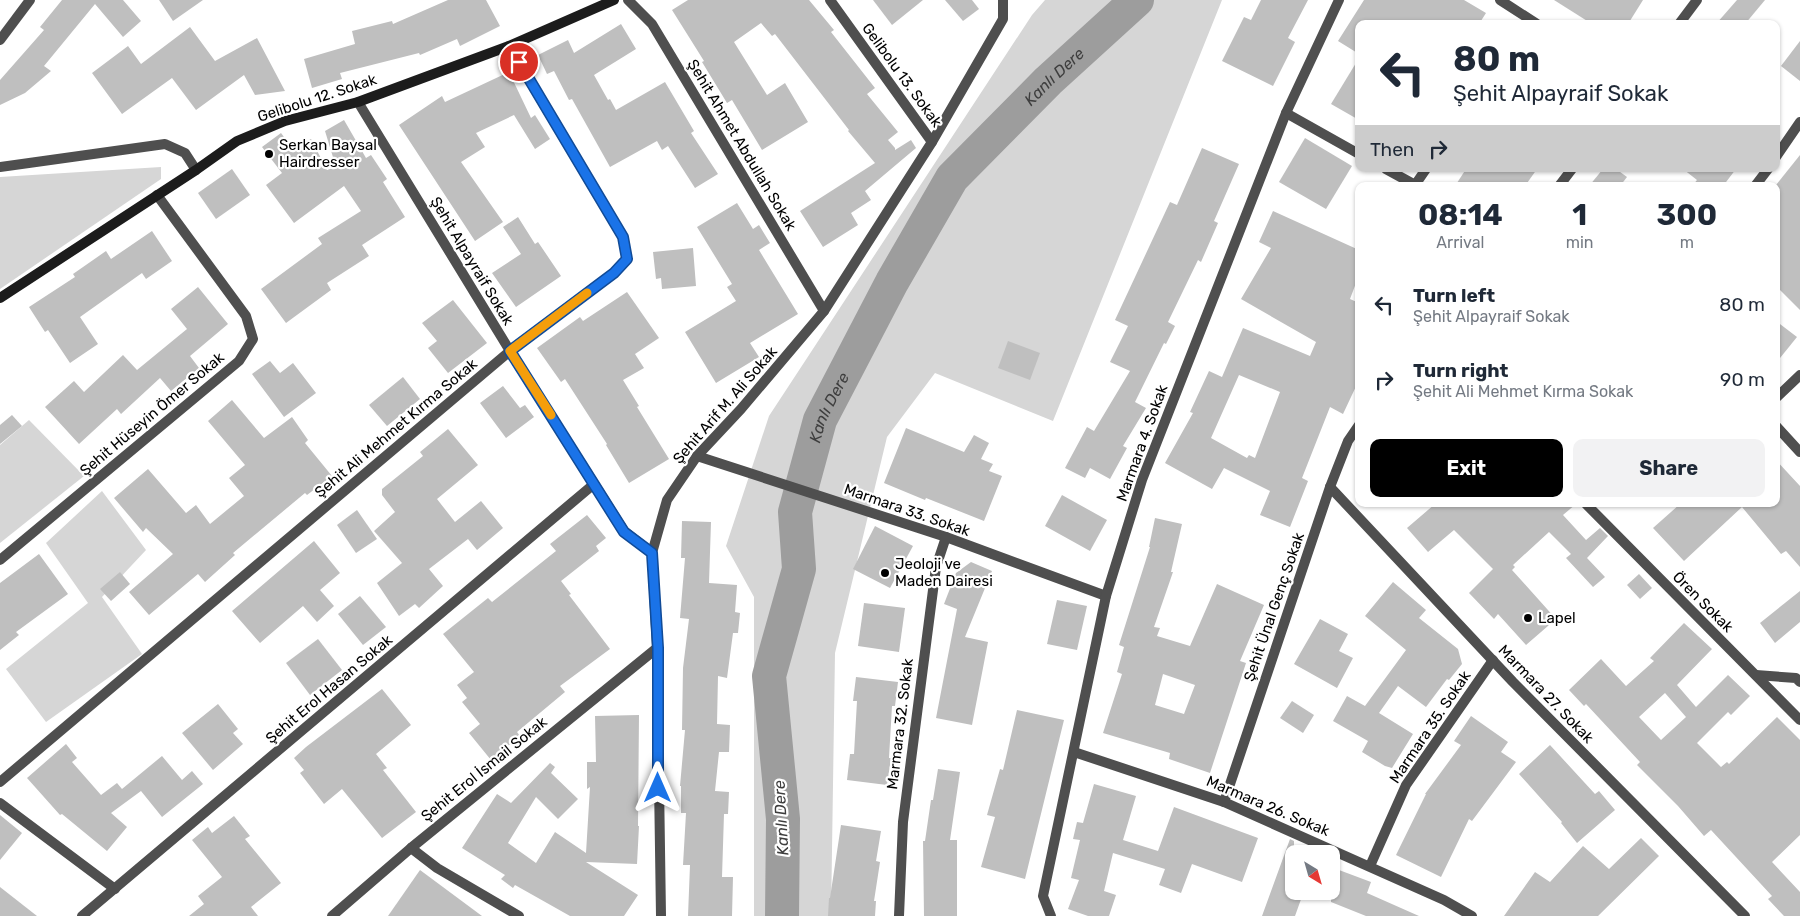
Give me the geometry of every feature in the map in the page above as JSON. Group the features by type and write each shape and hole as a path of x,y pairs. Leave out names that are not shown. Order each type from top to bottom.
{"street":[{"name":"Gelibolu 12. Sokak","path":"0,298 196,170 237,141 285,121 358,102 509,46 614,0"},
{"name":"Şehit Ahmet Abdullah Sokak","path":"628,0 652,24 824,311"},
{"name":"Gelibolu 13. Sokak","path":"830,0 932,142"},
{"name":"Şehit Arif M. Ali Sokak","path":"660,916 658,648 652,553 668,500 697,456 741,409 824,311 932,142 1003,19 1003,0"},
{"name":"Marmara 4. Sokak","path":"1052,916 1043,896 1106,596 1142,480 1286,113 1339,0"},
{"path":"1500,0 1531,20"},
{"path":"1682,20 1697,0"},
{"path":"0,40 26,1"},
{"name":"Şehit Ali Mehmet Kırma Sokak","path":"0,782 510,351 614,273 627,259 623,237 509,46"},
{"name":"Şehit Alpayraif Sokak","path":"358,102 510,351 624,532 652,553"},
{"path":"1286,113 1355,152"},
{"path":"1780,150 1800,122"},
{"path":"0,167 165,144 185,153 196,170"},
{"path":"1391,172 1409,182"},
{"path":"1562,182 1570,172"},
{"name":"Şehit Hüseyin Ömer Sokak","path":"0,560 239,361 253,339 246,316 157,195"},
{"path":"1780,394 1800,375"},
{"path":"1780,430 1800,452"},
{"name":"Şehit Ünal Genç Sokak","path":"1224,802 1330,487 1348,441 1355,431"},
{"name":"Marmara 33. Sokak","path":"697,456 946,537 1106,596"},
{"name":"Şehit Erol Hasan Sokak","path":"82,916 594,484"},
{"name":"Marmara 27. Sokak","path":"1330,487 1623,795 1745,916"},
{"name":"Ören Sokak","path":"1589,507 1800,720"},
{"name":"Marmara 32. Sokak","path":"899,916 903,822 936,567 946,537"},
{"name":"Şehit Erol İsmail Sokak","path":"332,916 411,848 658,648"},
{"name":"Marmara 35. Sokak","path":"1370,866 1406,786 1493,660"},
{"path":"1756,675 1796,678 1800,682"},
{"name":"Marmara 26. Sokak","path":"1074,752 1224,802 1444,900 1472,916"},
{"path":"0,803 115,889"},
{"path":"411,848 438,868 520,916"}],"shaded area":[{"path":"1045,0 1222,0 1053,421 935,373 887,437 835,653 831,916 754,916 754,597 726,546 769,416 1032,15"},
{"path":"161,167 161,179 0,289 0,177"},
{"path":"29,420 84,476 0,543 0,445"},
{"path":"102,491 146,550 102,597 142,654 46,722 6,669 88,603 46,543"}],"building":[{"path":"62,0 123,0 141,21 123,37 95,4 44,66 51,71 25,93 0,105 0,80 44,30 40,27"},
{"path":"159,0 203,0 173,21"},
{"path":"448,0 486,0 500,26 460,46 457,39 420,55 419,53 340,73 342,79 312,88 304,59 355,44 352,31 392,21 393,24"},
{"path":"688,0 809,0 834,30 831,32 875,88 867,94 898,132 888,140 895,150 911,140 916,148 865,191 871,200 851,213 858,225 823,247 800,211 875,163 848,131 775,34 772,36 761,23 734,42 767,95 785,83 808,122 762,150 732,100 727,103 702,62 704,61 672,10"},
{"path":"873,0 923,0 892,25"},
{"path":"945,0 972,0 979,9 963,21"},
{"path":"1261,0 1308,0 1288,38 1295,42 1273,86 1222,61 1244,17 1251,20"},
{"path":"1364,0 1464,0 1486,13 1482,20 1355,20 1355,52 1338,41"},
{"path":"1554,0 1643,0 1630,20 1586,20"},
{"path":"1737,0 1765,0 1748,20 1720,20"},
{"path":"621,24 636,49 594,75 616,110 665,82 694,131 691,133 718,174 695,188 668,146 662,150 657,141 610,167 572,99 569,100 554,71 547,74 538,55 568,40 574,53"},
{"path":"190,27 215,61 257,38 285,91 255,95 244,75 196,110 172,78 122,114 92,73 128,46 141,64"},
{"path":"1800,41 1800,81 1781,66"},
{"path":"1355,65 1355,118 1331,104"},
{"path":"509,72 531,118 535,115 550,139 535,149 514,115 476,133 485,147 461,162 503,222 475,241 399,125 442,96 445,102"},
{"path":"344,120 366,158 371,155 387,179 383,182 405,217 362,245 369,256 327,283 331,290 286,323 261,289 322,244 318,238 361,211 344,186 294,223 266,185 282,173 262,147 281,133 293,149 311,139 327,170 336,167 325,131"},
{"path":"1305,138 1352,166 1326,209 1279,182"},
{"path":"1202,148 1239,164 1214,221 1218,223 1201,262 1198,260 1168,322 1175,326 1166,344 1164,343 1135,402 1146,408 1123,446 1127,448 1110,479 1090,468 1085,478 1065,468 1087,427 1094,431 1130,371 1110,362 1128,326 1115,320 1170,202 1177,205"},
{"path":"1800,155 1800,310 1780,290 1780,182 1778,182"},
{"path":"232,169 250,195 216,219 198,193"},
{"path":"1464,172 1535,172 1528,182 1458,182"},
{"path":"1601,172 1620,172 1627,177 1623,182 1592,182"},
{"path":"1687,172 1734,172 1726,182 1695,182 1697,180"},
{"path":"737,203 753,229 759,225 770,243 759,250 798,314 750,343 759,357 716,383 685,332 736,301 727,287 732,284 697,227"},
{"path":"1273,211 1355,248 1355,286 1350,299 1355,301 1355,388 1343,414 1330,407 1302,478 1308,481 1290,527 1260,515 1270,491 1224,468 1212,489 1165,463 1193,413 1190,412 1209,371 1222,377 1243,328 1310,356 1316,342 1241,299 1271,248 1259,242","holes":["1239,375 1280,392 1255,458 1249,455 1247,458 1211,438"]},
{"path":"518,217 535,244 538,242 561,276 516,307 492,273 521,254 503,227"},
{"path":"152,231 172,261 146,279 142,273 80,317 98,344 70,363 48,330 45,332 29,307 75,277 73,274 106,251 111,259"},
{"path":"693,248 696,286 662,289 661,278 656,279 653,252"},
{"path":"198,287 228,324 190,356 199,368 171,391 160,378 121,414 117,409 79,444 45,407 74,381 84,392 123,355 137,370 187,329 171,309"},
{"path":"627,292 659,338 635,354 644,368 623,380 669,459 629,483 607,444 565,379 561,382 537,348 580,317 583,321"},
{"path":"453,300 487,343 448,373 428,348 437,341 422,323"},
{"path":"1780,324 1797,337 1780,358"},
{"path":"1008,341 1040,353 1030,380 998,368"},
{"path":"270,361 280,373 293,363 316,393 284,417 252,374"},
{"path":"403,377 420,399 387,426 369,405"},
{"path":"503,386 520,408 525,405 534,417 506,438 480,403"},
{"path":"232,400 264,438 292,417 308,440 305,443 332,476 307,495 305,493 233,553 235,555 205,582 198,574 149,615 129,592 173,554 146,528 143,532 114,498 148,469 186,513 196,505 210,524 244,496 229,478 245,465 208,421"},
{"path":"12,415 22,426 0,444 0,425"},
{"path":"906,428 964,452 974,435 989,443 981,459 993,464 989,471 1002,476 984,521 884,483"},
{"path":"448,429 478,465 437,499 455,522 481,501 503,528 477,550 468,539 429,569 443,586 419,608 415,604 399,616 377,583 402,563 374,531 395,512 382,495 382,489 423,456 420,452"},
{"path":"1780,464 1800,486 1800,567 1786,551 1781,554 1742,507 1780,507"},
{"path":"1062,495 1107,520 1090,551 1045,526"},
{"path":"1432,507 1572,507 1563,515 1586,540 1600,528 1608,536 1587,558 1605,577 1593,587 1566,558 1571,554 1549,532 1513,565 1515,567 1512,570 1556,619 1526,645 1498,614 1494,619 1469,593 1493,569 1454,530 1428,552 1407,528"},
{"path":"1677,507 1742,507 1684,561 1653,528"},
{"path":"357,510 377,539 356,553 337,525"},
{"path":"587,515 606,538 596,546 599,551 561,581 571,594 569,595 610,649 560,686 565,692 517,732 520,736 491,760 469,733 480,724 462,702 467,698 457,685 474,672 443,634 488,598 492,602 556,551 550,544"},
{"path":"1155,518 1182,524 1171,572 1173,572 1154,627 1160,628 1157,636 1190,646 1217,584 1264,605 1240,661 1246,663 1210,773 1169,759 1170,753 1103,733 1122,674 1117,672 1124,647 1119,645 1149,547","holes":["1163,674 1195,685 1184,714 1155,705"]},
{"path":"682,521 711,522 709,583 737,585 735,612 740,613 738,633 733,633 727,678 718,676 717,724 730,725 729,752 719,752 715,791 729,792 728,814 724,814 722,877 733,877 732,916 688,916 690,865 683,865 686,813 681,813 680,786 685,730 682,730 683,668 689,619 680,618 685,558 681,558"},
{"path":"875,526 913,546 890,588 853,569"},
{"path":"314,541 340,573 320,590 334,606 317,622 303,606 260,643 232,611"},
{"path":"39,554 68,594 16,632 19,635 0,650 0,583"},
{"path":"971,562 992,571 965,637 988,642 972,725 936,718 957,609 944,604 956,573"},
{"path":"120,572 130,584 111,601 100,589"},
{"path":"1639,574 1652,588 1640,599 1627,585"},
{"path":"1393,582 1426,610 1419,618 1458,649 1462,664 1449,680 1447,679 1426,707 1398,686 1379,713 1413,734 1392,768 1385,766 1362,752 1368,741 1333,721 1347,696 1365,706 1406,650 1365,616"},
{"path":"1800,591 1800,622 1775,643 1760,623"},
{"path":"360,596 386,627 363,645 338,614"},
{"path":"1057,600 1087,606 1077,650 1047,644"},
{"path":"864,603 905,608 899,652 858,646"},
{"path":"1320,619 1348,634 1339,651 1353,658 1337,688 1294,664"},
{"path":"1684,623 1712,649 1677,685 1696,707 1728,675 1750,696 1731,715 1728,712 1697,743 1721,767 1727,762 1729,764 1777,717 1800,740 1800,835 1772,862 1800,892 1800,916 1784,916 1768,899 1772,896 1711,830 1704,836 1678,806 1637,765 1640,762 1586,704 1584,706 1569,690 1601,659 1626,686 1654,661 1650,658","holes":["1665,693 1686,717 1661,740 1639,717"]},
{"path":"318,639 342,670 310,695 286,663"},
{"path":"856,677 898,682 895,706 892,706 889,758 891,758 887,785 847,780 850,754 854,754 857,701 853,701"},
{"path":"382,689 411,725 376,754 387,768 383,770 416,812 382,838 342,789 324,804 300,773 304,770 294,758"},
{"path":"1292,701 1314,715 1303,733 1280,718"},
{"path":"218,704 238,729 233,733 243,744 213,770 182,733"},
{"path":"1017,710 1064,720 1025,879 981,867 995,817 987,815 1000,769 1003,770"},
{"path":"639,715 637,864 586,862 638,895 624,916 570,916 515,885 513,888 501,879 505,875 462,848 497,794 511,803 550,763 555,767 551,773 578,799 558,819 536,797 508,843 536,863 555,832 586,853 590,787 587,789 587,762 596,762 595,716"},
{"path":"1471,716 1508,742 1501,752 1516,762 1472,821 1469,819 1441,877 1396,855 1425,794 1461,745 1454,741"},
{"path":"66,744 77,758 72,762 101,795 117,783 122,789 162,756 182,780 192,771 203,784 162,817 141,791 111,813 127,827 107,851 62,814 60,815 27,778"},
{"path":"1550,745 1595,794 1599,791 1615,810 1577,843 1562,822 1519,774"},
{"path":"938,769 960,772 950,840 957,840 957,916 924,916 923,841 925,841"},
{"path":"1094,784 1136,796 1123,840 1158,851 1174,807 1258,838 1242,882 1192,864 1181,893 1159,885 1165,869 1113,853 1104,891 1116,895 1109,916 1088,916 1068,909 1079,880 1071,878 1080,840 1073,839 1077,822 1083,823"},
{"path":"0,815 22,833 0,860"},
{"path":"234,816 250,836 245,839 281,883 251,907 258,916 189,916 204,904 198,896 222,877 192,840 208,827 212,833"},
{"path":"841,825 881,831 876,861 880,862 874,901 876,901 875,916 828,916 829,898"},
{"path":"1641,838 1659,856 1598,916 1504,916 1535,872 1550,882 1583,846 1609,869"},
{"path":"1290,839 1294,841 1294,845 1288,845"},
{"path":"1285,853 1285,900 1301,900 1295,916 1262,916"},
{"path":"420,870 482,916 388,916"},
{"path":"1340,870 1371,882 1367,893 1419,916 1366,916 1331,902 1331,900 1340,900"},
{"path":"0,887 37,916 0,916"}],"waterway":[{"name":"Kanlı Dere","path":"782,916 783,819 769,676 799,569 795,512 820,420 892,282 952,178 1048,81 1137,0"}],"slow traffic":[{"path":"551,415 510,351 587,293"}],"place":[{"name":"Serkan Baysal Hairdresser","path":"269,154"},
{"name":"Jeoloji ve Maden Dairesi","path":"885,573"},
{"name":"Lapel","path":"1528,618"}],"route":[{"path":"519,62 623,237 627,259 614,273 510,351 624,532 652,553 658,648 658,788"}]}
